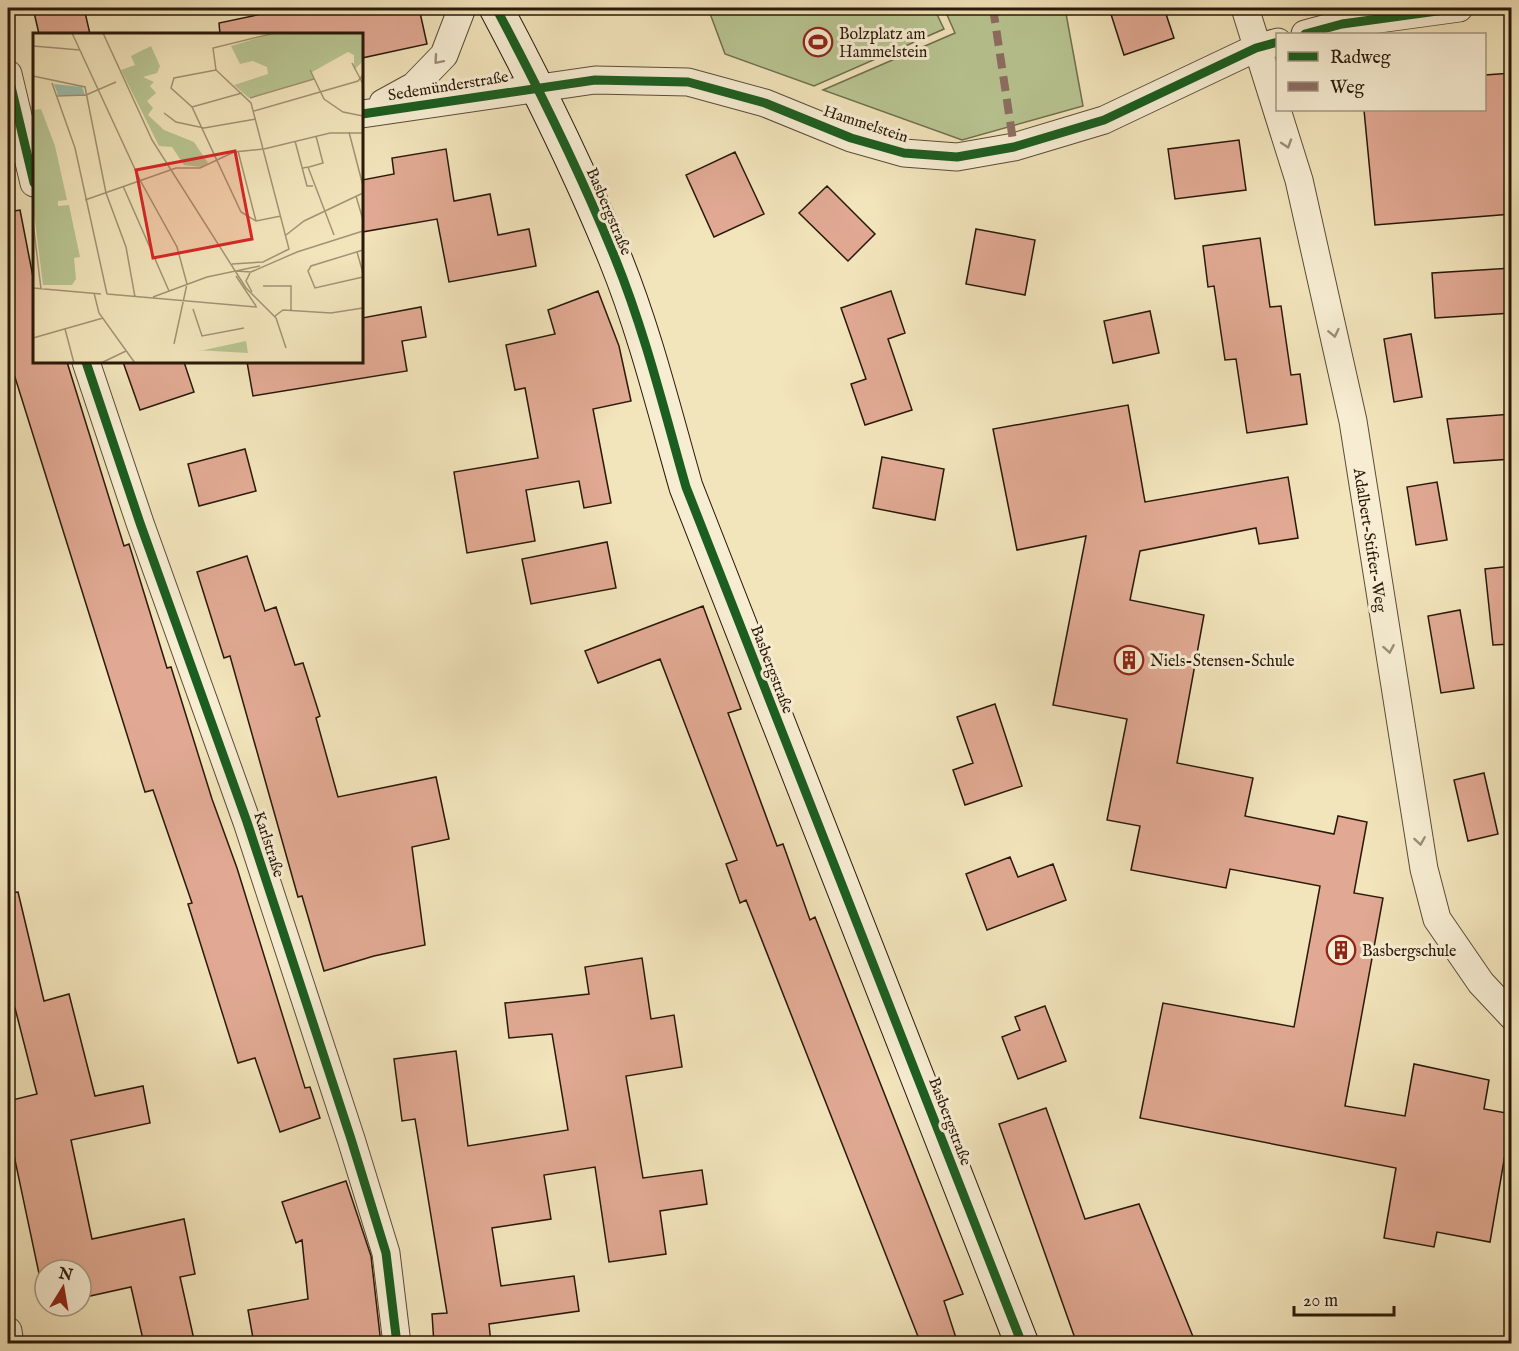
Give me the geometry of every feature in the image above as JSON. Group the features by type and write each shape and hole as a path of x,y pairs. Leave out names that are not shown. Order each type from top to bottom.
{"main road":[{"name":"Basbergstraße","path":"496,8 539,87 615,258 645,342 686,487 1022,1344"}],"street":[{"path":"364,113 414,86 444,55 462,8"},
{"name":"Adalbert-Stifter-Weg","path":"1245,8 1267,45 1276,83"},
{"path":"1309,33 1342,24 1459,8"},
{"name":"Hammelstein","path":"539,87 611,79 688,82 765,103 851,138 904,153 957,157 1014,147 1104,120 1267,45"},
{"path":"8,74 26,167"},
{"name":"Sedemünderstraße","path":"364,113 539,87"},
{"name":"Adalbert-Stifter-Weg","path":"1283,111 1353,421 1424,869 1437,919 1481,983 1512,1016"},
{"name":"Karlstraße","path":"86,363 140,523 247,822 351,1139 386,1253 397,1344"},
{"path":"8,1331 10,1344"}],"green space":[{"name":"Bolzplatz am Hammelstein","path":"708,8 934,8 944,29 814,86 725,54"},
{"path":"944,8 1065,8 1083,106 962,140 823,90 955,33"}],"building":[{"path":"33,8 84,8 90,33 39,33"},
{"path":"290,8 419,8 427,44 363,58 363,33 220,33 219,23"},
{"path":"1109,8 1164,8 1174,38 1124,55"},
{"path":"1512,73 1512,214 1375,225 1364,111 1486,111 1486,75"},
{"path":"1239,140 1246,190 1175,199 1168,149"},
{"path":"446,149 454,201 490,194 498,235 529,229 536,266 449,282 437,219 363,232 363,180 394,174 392,158"},
{"path":"735,152 764,214 714,237 686,175"},
{"path":"827,186 875,234 848,261 799,213"},
{"path":"20,210 33,277 33,363 67,363 124,546 129,544 167,668 171,667 212,799 237,868 305,1088 310,1087 320,1118 280,1132 255,1058 238,1063 188,904 192,903 153,790 145,792 8,355 8,212"},
{"path":"976,229 1035,240 1025,295 966,284"},
{"path":"1260,238 1270,307 1281,306 1291,375 1300,374 1307,424 1247,433 1236,359 1225,360 1214,286 1208,287 1203,246"},
{"path":"1512,268 1512,313 1435,318 1432,273"},
{"path":"598,291 619,346 631,401 593,409 611,503 584,508 579,481 526,490 535,541 467,553 454,472 538,458 525,388 515,390 506,345 555,334 548,310"},
{"path":"891,291 905,333 888,339 912,410 865,425 851,384 866,379 841,308"},
{"path":"421,307 426,337 402,341 407,371 253,396 247,363 363,363 363,318"},
{"path":"1150,311 1159,353 1113,363 1104,321"},
{"path":"1411,334 1422,397 1394,402 1384,339"},
{"path":"123,363 184,363 194,392 140,410"},
{"path":"1128,405 1145,502 1288,477 1298,538 1259,544 1256,528 1140,551 1130,600 1204,615 1177,763 1253,778 1245,816 1334,834 1338,816 1367,822 1354,893 1383,898 1345,1106 1405,1116 1414,1064 1489,1080 1484,1109 1512,1114 1490,1242 1437,1232 1434,1247 1384,1238 1396,1168 1140,1118 1163,1003 1294,1027 1320,886 1230,869 1226,888 1131,870 1140,826 1107,820 1127,719 1053,705 1086,536 1017,550 993,429"},
{"path":"1512,414 1512,459 1454,463 1447,419"},
{"path":"245,449 256,491 199,506 188,464"},
{"path":"882,457 944,469 935,520 873,508"},
{"path":"1437,482 1447,540 1416,545 1407,487"},
{"path":"607,542 616,588 531,604 522,559"},
{"path":"247,556 265,611 276,607 295,665 303,663 320,716 316,718 338,797 436,777 449,839 412,847 425,945 374,956 324,971 302,896 298,897 230,656 224,658 197,572"},
{"path":"1512,566 1512,644 1493,645 1485,569"},
{"path":"703,606 741,709 728,713 777,846 783,844 810,920 815,917 963,1294 944,1301 958,1344 921,1344 746,900 740,903 726,864 737,860 660,659 598,683 585,651"},
{"path":"1460,610 1474,688 1441,693 1428,616"},
{"path":"995,704 1022,786 965,805 953,770 973,763 957,717"},
{"path":"1484,773 1498,834 1468,841 1454,780"},
{"path":"1010,857 1018,877 1053,864 1066,900 987,930 966,874"},
{"path":"18,892 44,1001 69,994 95,1096 143,1086 150,1123 71,1140 92,1239 184,1219 195,1274 180,1277 195,1344 144,1344 131,1287 93,1295 93,1258 36,1258 8,1127 8,1101 37,1094 15,1008 8,1009 8,893"},
{"path":"642,958 651,1019 674,1015 682,1067 626,1076 643,1178 702,1170 707,1204 660,1211 666,1254 609,1262 595,1167 544,1175 551,1219 492,1228 501,1286 574,1276 579,1311 489,1324 491,1344 434,1344 432,1314 447,1313 415,1119 402,1121 394,1059 456,1051 468,1146 568,1130 552,1034 509,1038 505,1003 589,994 585,967"},
{"path":"1045,1006 1066,1061 1018,1079 1002,1037 1020,1030 1015,1017"},
{"path":"1046,1108 1085,1219 1139,1204 1196,1344 1077,1344 999,1124"},
{"path":"346,1181 371,1256 381,1344 312,1344 311,1338 281,1344 254,1344 248,1310 308,1299 302,1240 296,1243 282,1202"}],"marked path":[{"path":"993,8 1014,147"}],"cycle path":[{"path":"496,8 588,194 615,258 645,343 686,487 1022,1344"},
{"path":"1309,33 1342,24 1459,8"},
{"path":"363,114 595,80 688,82 765,103 851,138 904,153 957,157 1014,147 1104,120 1256,48 1276,43"},
{"path":"8,74 33,179"},
{"path":"86,363 140,523 247,822 351,1139 386,1253 397,1344"}],"place":[{"name":"Bolzplatz am Hammelstein","path":"818,42"},
{"name":"Niels-Stensen-Schule","path":"1129,660"},
{"name":"Basbergschule","path":"1341,950"}]}
